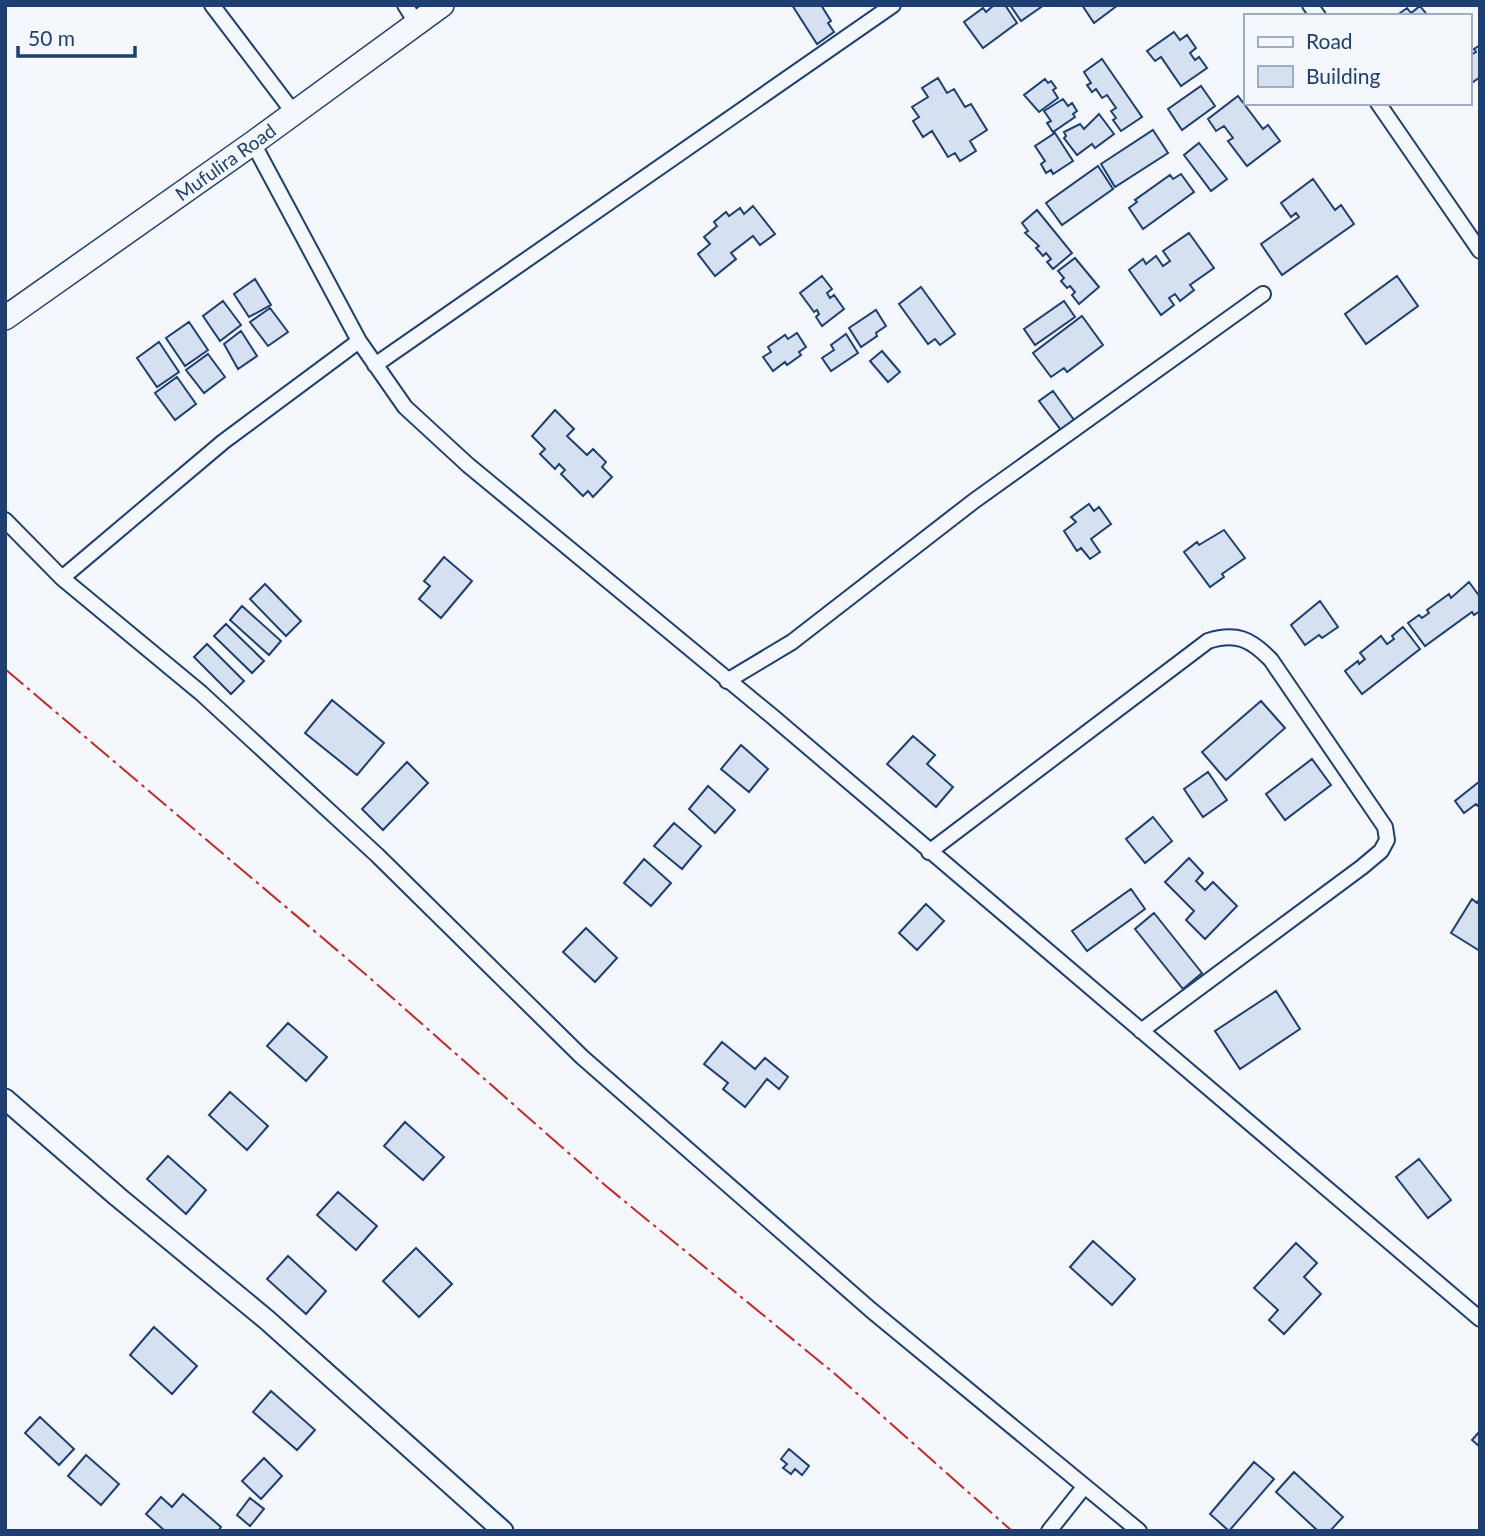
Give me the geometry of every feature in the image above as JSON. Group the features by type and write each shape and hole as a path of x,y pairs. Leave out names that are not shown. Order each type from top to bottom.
{"main road":[{"name":"Mufulira Road","path":"5,318 295,113 411,15 442,5"}],"street":[{"path":"212,5 295,113"},
{"path":"375,365 893,5"},
{"path":"1379,105 1480,251"},
{"path":"253,143 359,341 405,407 468,465 773,717 1480,1319"},
{"path":"727,681 792,642 974,501 1263,294"},
{"path":"61,578 223,442 359,341"},
{"path":"5,520 61,578 201,692 387,864 582,1057 861,1302 1139,1531"},
{"path":"929,852 1208,641 1224,636 1241,638 1258,646 1271,660 1385,827 1387,840 1381,851 1362,867 1141,1031"},
{"path":"5,1099 267,1320 503,1531"},
{"path":"1049,1531 1084,1487"}],"building":[{"path":"792,5 821,5 834,32 817,44"},
{"path":"994,5 1005,5 1017,23 983,48 964,22 983,8 986,12"},
{"path":"1010,5 1044,5 1021,21"},
{"path":"1082,5 1118,5 1094,23"},
{"path":"1420,6 1426,14 1399,14 1407,8 1411,13"},
{"path":"1174,32 1180,40 1187,35 1196,48 1190,53 1195,60 1199,57 1207,68 1181,86 1161,57 1155,61 1147,51"},
{"path":"1480,45 1480,77 1471,84 1471,55 1476,52 1474,49"},
{"path":"1102,59 1142,117 1121,131 1113,120 1116,118 1111,111 1116,108 1107,95 1102,98 1096,89 1092,92 1087,85 1091,83 1084,72"},
{"path":"938,78 947,93 954,89 965,107 971,104 987,130 970,141 976,151 960,161 955,153 948,157 932,131 923,137 913,121 919,117 912,107 928,97 922,88"},
{"path":"1045,79 1048,83 1051,81 1056,88 1053,90 1058,98 1039,112 1024,95"},
{"path":"1201,86 1215,106 1182,130 1168,109"},
{"path":"1238,96 1263,129 1268,125 1280,141 1247,166 1228,141 1233,138 1224,126 1216,131 1208,119"},
{"path":"1063,99 1068,106 1072,103 1077,111 1073,114 1075,117 1053,132 1047,123 1051,121 1044,111"},
{"path":"1099,114 1114,134 1095,148 1092,144 1077,155 1064,138 1064,132 1080,124 1084,129"},
{"path":"1153,130 1168,153 1115,187 1101,164"},
{"path":"1055,133 1073,161 1053,174 1051,170 1046,173 1041,164 1045,161 1035,146"},
{"path":"1199,143 1227,179 1211,191 1184,155"},
{"path":"1098,166 1113,189 1062,225 1046,203"},
{"path":"1181,174 1194,192 1143,229 1129,208 1137,202 1135,200 1170,175 1173,179"},
{"path":"1313,179 1335,210 1341,205 1354,224 1282,275 1261,244 1299,217 1296,213 1291,217 1281,203"},
{"path":"753,206 775,234 760,245 753,236 731,253 736,259 715,276 698,254 710,244 704,237 717,226 714,222 726,212 729,216 740,208 744,214"},
{"path":"1037,210 1072,253 1053,269 1047,262 1051,259 1046,253 1043,256 1036,248 1039,246 1025,233 1028,231 1022,223"},
{"path":"1189,233 1214,268 1190,285 1194,290 1180,301 1175,294 1169,298 1174,305 1161,315 1129,270 1143,259 1146,264 1156,256 1163,266 1170,261 1163,251"},
{"path":"1075,258 1099,287 1079,304 1072,295 1075,292 1061,281 1064,278 1058,271"},
{"path":"822,276 832,289 827,293 830,298 834,295 844,309 822,326 816,317 819,314 817,310 814,312 800,293"},
{"path":"1397,276 1418,306 1366,344 1345,314"},
{"path":"255,279 271,305 249,317 234,294"},
{"path":"921,287 955,334 940,345 935,339 928,344 899,304"},
{"path":"223,301 241,325 220,341 203,316"},
{"path":"1064,301 1075,317 1035,345 1024,329"},
{"path":"270,308 288,332 268,346 250,322"},
{"path":"876,310 886,326 861,347 849,328"},
{"path":"1082,316 1103,345 1067,372 1064,368 1051,377 1033,353"},
{"path":"189,322 208,350 185,366 166,338"},
{"path":"241,331 257,356 238,369 224,344"},
{"path":"797,333 806,347 799,352 801,355 773,371 763,357 771,352 768,347 785,335 788,339"},
{"path":"846,334 858,353 831,371 822,358 834,350 831,345"},
{"path":"159,342 179,372 157,387 137,358"},
{"path":"882,351 900,372 888,382 870,361"},
{"path":"208,354 225,377 204,393 186,370"},
{"path":"177,377 196,404 175,420 155,393"},
{"path":"1053,391 1074,420 1061,430 1039,401"},
{"path":"555,410 574,429 567,436 587,455 593,449 606,462 602,467 612,477 593,497 588,491 583,496 561,474 565,470 559,464 555,469 540,454 545,449 532,436"},
{"path":"1089,504 1094,511 1099,507 1111,524 1091,539 1100,552 1090,559 1081,548 1077,551 1064,531 1076,522 1071,517"},
{"path":"1224,530 1245,558 1222,574 1224,577 1210,587 1184,552 1197,542 1199,545"},
{"path":"444,557 472,581 441,618 419,599 430,586 424,581"},
{"path":"1469,582 1480,597 1480,611 1474,615 1472,612 1425,646 1408,623 1419,615 1422,618 1429,613 1427,610 1449,594 1451,598"},
{"path":"265,584 301,621 286,636 250,599"},
{"path":"1320,601 1338,627 1305,645 1291,625"},
{"path":"242,606 281,641 269,655 230,620"},
{"path":"226,624 264,661 252,673 214,636"},
{"path":"1403,627 1420,649 1362,694 1345,671 1365,659 1360,653 1381,636 1387,644"},
{"path":"207,644 244,681 231,694 194,657"},
{"path":"332,700 384,743 357,775 305,733"},
{"path":"1261,701 1285,728 1226,780 1202,752"},
{"path":"913,736 935,755 927,764 953,787 936,807 887,764"},
{"path":"741,745 768,769 749,792 721,769"},
{"path":"1312,759 1331,785 1285,820 1266,794"},
{"path":"407,762 428,783 383,830 362,809"},
{"path":"1208,772 1227,800 1203,817 1184,789"},
{"path":"1480,781 1480,808 1476,804 1464,813 1455,801"},
{"path":"708,786 735,810 715,833 689,809"},
{"path":"1153,817 1172,841 1145,863 1126,839"},
{"path":"674,823 701,846 682,869 654,846"},
{"path":"1189,858 1203,873 1196,881 1205,890 1213,882 1237,906 1205,939 1186,920 1194,911 1165,882"},
{"path":"644,859 671,883 651,906 624,883"},
{"path":"1131,889 1145,909 1087,951 1072,931"},
{"path":"1480,898 1480,951 1451,933 1472,899 1477,903"},
{"path":"926,904 944,921 917,950 899,933"},
{"path":"1154,913 1202,973 1183,989 1135,929"},
{"path":"586,928 617,958 595,982 563,952"},
{"path":"1276,991 1300,1029 1240,1069 1215,1031"},
{"path":"288,1023 327,1057 306,1081 267,1046"},
{"path":"722,1042 755,1069 765,1058 788,1077 779,1089 767,1079 745,1107 723,1089 728,1083 704,1064"},
{"path":"230,1092 268,1126 247,1150 209,1115"},
{"path":"405,1122 444,1157 423,1180 384,1146"},
{"path":"168,1156 206,1190 186,1214 147,1179"},
{"path":"1419,1159 1451,1200 1428,1218 1396,1177"},
{"path":"338,1192 377,1226 356,1250 317,1215"},
{"path":"1093,1241 1135,1279 1112,1305 1070,1267"},
{"path":"1296,1243 1317,1263 1304,1277 1321,1294 1284,1334 1269,1320 1278,1310 1254,1288"},
{"path":"416,1248 452,1284 419,1317 383,1281"},
{"path":"288,1256 326,1291 306,1314 267,1279"},
{"path":"154,1327 197,1366 172,1394 130,1355"},
{"path":"271,1391 315,1430 297,1450 253,1412"},
{"path":"40,1417 74,1449 59,1465 25,1433"},
{"path":"1480,1431 1480,1447 1472,1440"},
{"path":"789,1449 809,1466 802,1475 795,1469 791,1474 783,1468 787,1464 781,1459"},
{"path":"86,1455 119,1484 101,1505 68,1476"},
{"path":"264,1458 282,1476 261,1499 242,1481"},
{"path":"1254,1462 1274,1479 1229,1531 1210,1514"},
{"path":"1294,1472 1343,1517 1330,1531 1318,1531 1276,1492"},
{"path":"183,1494 221,1527 218,1531 165,1531 146,1514 161,1497 172,1507"},
{"path":"250,1498 264,1509 250,1526 237,1515"}],"power":[{"path":"5,669 371,979 606,1186 835,1374 1012,1531"}]}
